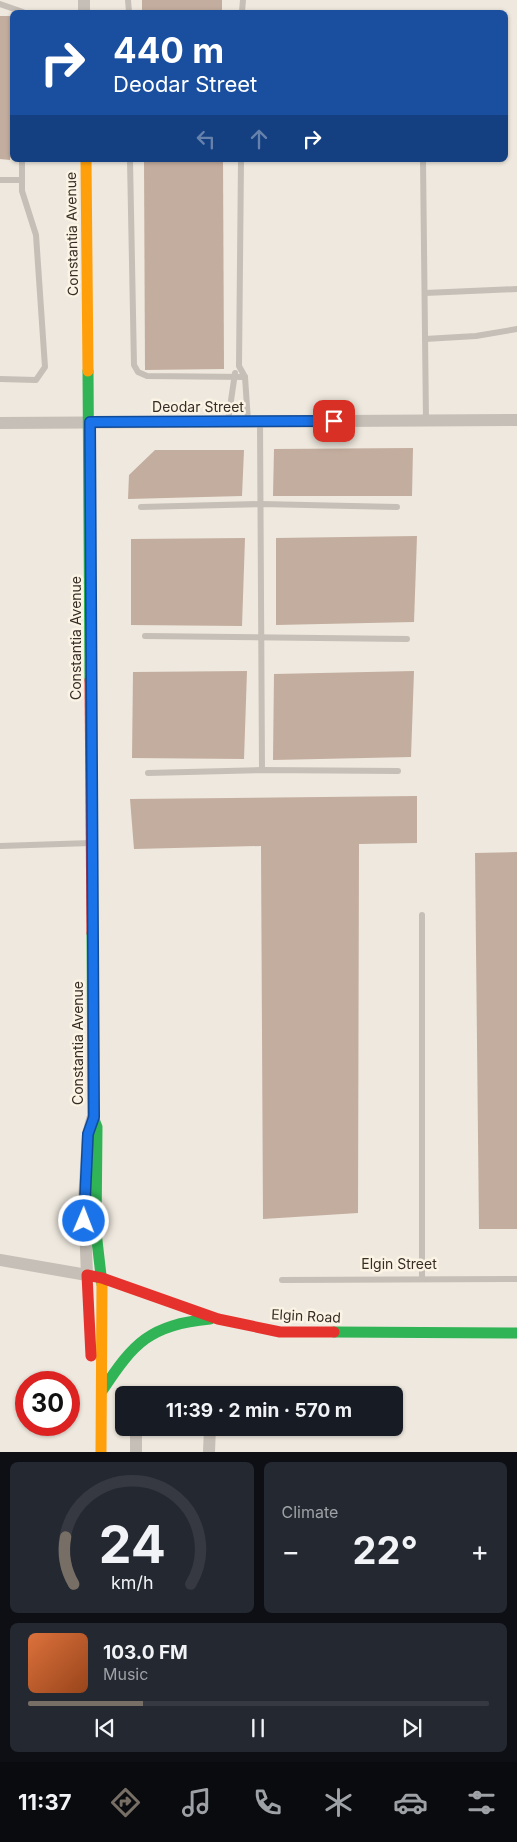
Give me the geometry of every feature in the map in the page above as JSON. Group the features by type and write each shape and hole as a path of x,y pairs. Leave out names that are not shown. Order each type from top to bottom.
{"street":[{"name":"Constantia Avenue","path":"86,162 90,422 94,1117 97,1127 96,1232 102,1278 101,1452"},
{"name":"Deodar Street","path":"0,423 517,420"},
{"name":"Constantia Avenue","path":"94,1117 88,1134 84,1200 95,1452"},
{"path":"0,1260 87,1275"},
{"name":"Elgin Road","path":"87,1275 102,1278 218,1318 295,1333 517,1333"},
{"path":"102,1391 120,1362 150,1333 177,1322 218,1318"},
{"path":"136,1436 136,1452"},
{"path":"208,1452 209,1436"}],"lane":[{"path":"0,4 17,10"},
{"path":"0,378 36,380 45,367 36,235 21,180 22,162"},
{"path":"130,162 134,365 138,372 147,376 245,377"},
{"path":"241,162 239,366 245,377 254,421 260,504 262,770"},
{"path":"423,162 426,421"},
{"path":"0,180 21,180"},
{"path":"424,293 517,289"},
{"path":"425,339 476,336 517,329"},
{"path":"228,421 233,376 239,366"},
{"path":"141,507 260,504 397,507"},
{"path":"145,636 406,639"},
{"path":"148,773 262,770 398,771"},
{"path":"0,846 92,843"},
{"path":"422,915 422,1279"},
{"name":"Elgin Street","path":"282,1280 517,1279"}],"building":[{"path":"142,0 222,0 222,10 142,10"},
{"path":"0,16 10,16 10,160 0,159"},
{"path":"144,162 223,162 224,369 145,370"},
{"path":"413,448 412,496 273,496 274,449"},
{"path":"155,450 244,450 242,496 128,499 129,475"},
{"path":"417,536 414,622 276,625 276,538"},
{"path":"245,538 242,626 131,625 131,539"},
{"path":"247,671 244,759 132,758 133,672"},
{"path":"414,671 411,757 273,760 274,674"},
{"path":"417,796 417,843 359,844 358,1213 263,1219 261,846 134,849 130,799"},
{"path":"517,852 517,1229 479,1229 475,853"}],"traffic: fast":[{"path":"88,371 90,680"},
{"path":"92,933 93,1117 97,1127 96,1232 102,1284"},
{"path":"102,1391 134,1348 146,1339 158,1331 172,1326 210,1319"},
{"path":"334,1332 517,1333"}],"traffic: slow":[{"path":"86,162 88,371"},
{"path":"101,1452 102,1284"}],"traffic: jam":[{"path":"90,680 92,933"},
{"path":"91,1356 87,1275 102,1278 218,1319 280,1332 334,1332"}],"route":[{"path":"84,1221 88,1134 94,1117 90,422 334,421"}]}
